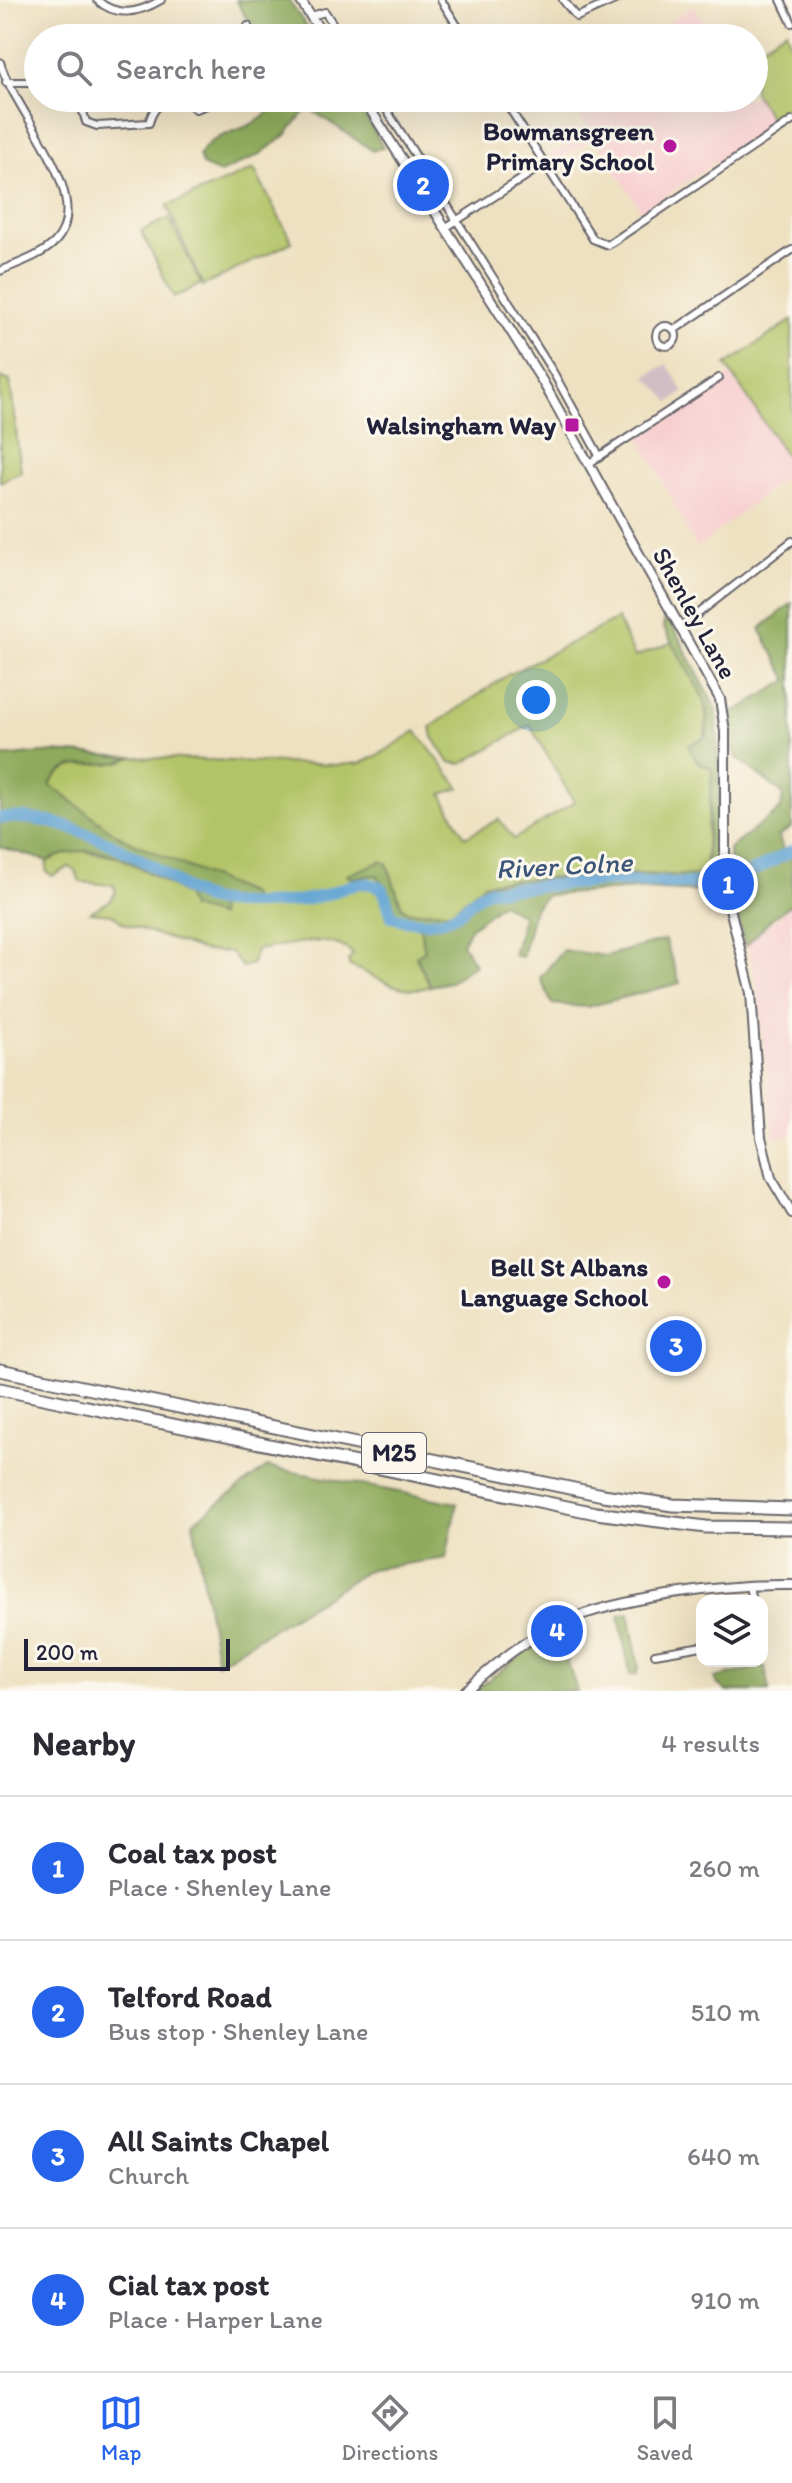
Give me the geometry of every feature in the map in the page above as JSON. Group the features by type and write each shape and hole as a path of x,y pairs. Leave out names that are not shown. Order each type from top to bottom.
{"highway":[{"name":"M25","path":"0,1370 603,1495 673,1505 792,1509"},
{"name":"M25","path":"0,1389 596,1513 706,1527 792,1528"}],"main road":[{"path":"300,0 316,24"},
{"name":"Shenley Lane","path":"372,112 543,382 681,627 723,709 725,888 751,993 761,1137 771,1178 792,1213"},
{"path":"465,1691 509,1653 562,1622 631,1603 749,1586 792,1585"}],"street":[{"path":"97,0 107,9 126,12 161,0"},
{"path":"441,0 456,24"},
{"path":"563,0 571,14 580,17 615,0"},
{"path":"781,0 792,23"},
{"path":"311,16 325,12 333,24"},
{"path":"0,62 6,82 54,167 66,194 68,212 60,235 48,248 0,271"},
{"path":"6,82 24,82"},
{"path":"83,112 86,122 97,126 149,123 154,112"},
{"path":"388,112 553,372 600,457"},
{"path":"512,112 593,239 608,245 792,121"},
{"path":"445,228 545,164"},
{"path":"674,330 792,250"},
{"path":"588,464 719,378"},
{"path":"681,627 792,541"},
{"path":"749,1586 751,1595"},
{"path":"655,1654 696,1647"}],"shaded area":[{"path":"694,6 706,24 666,24"},
{"name":"Bowmansgreen Primary School","path":"578,112 767,112 774,123 642,212 594,138 555,163 550,156 589,130"},
{"path":"667,364 684,392 670,402 646,376"},
{"path":"730,375 792,465 792,471 697,548 639,437"},
{"path":"792,904 792,1135 774,1139 757,986 747,944"}],"green space":[{"path":"236,0 288,0 305,24 250,24"},
{"path":"786,30 792,47 792,111 774,123 767,112 768,42"},
{"path":"268,112 304,112 286,135 259,155 220,173 202,165 199,155 206,145 262,118"},
{"path":"314,112 363,112 383,147 373,151"},
{"path":"254,169 292,242 203,286 167,206"},
{"path":"169,218 201,284 174,298 141,231"},
{"path":"792,320 792,465 726,365"},
{"path":"0,377 10,381 21,472 0,482"},
{"path":"792,603 792,827 779,836 784,855 792,854 792,904 772,918 745,947 731,889 729,849 781,809 783,794 736,757 736,750 730,749 731,714 788,680 760,629"},
{"path":"665,618 669,618 717,711 721,893 640,889 547,895 534,908 522,957 513,955 523,916 502,903 470,928 462,944 475,964 450,982 430,986 416,956 425,950 418,919 394,916 388,893 377,875 350,878 347,875 382,861 387,864 402,907 409,912 452,911 484,884 501,881 623,874 707,876 712,769 697,761 688,746 707,736 707,704 663,627"},
{"path":"617,619 635,657 673,642 703,699 706,726 697,761 712,769 707,876 623,874 501,881 484,884 452,911 409,912 402,907 387,864 350,878 377,875 388,893 394,916 418,919 425,951 416,957 430,986 409,989 389,984 350,966 348,961 353,954 332,943 307,942 256,950 252,964 242,967 230,952 204,951 123,923 112,914 90,912 111,900 116,891 113,885 80,882 76,871 69,867 52,876 46,871 47,861 72,849 128,859 218,916 217,898 234,906 248,900 250,894 144,848 91,819 50,785 58,775 76,765 109,763 131,757 339,765 361,763 416,731 460,788 442,794 465,837 499,819 514,839 574,802 530,725 462,764 449,762 433,737 431,727 509,674"},
{"path":"54,752 131,757 110,763 76,765 57,775 50,785 120,837 250,894 253,900 228,907 217,899 219,916 190,908 184,891 134,864 103,852 68,853 47,861 0,847 0,757"},
{"path":"665,940 680,983 587,1007 552,1004 540,978 563,950 605,956"},
{"path":"267,1467 457,1503 446,1558 370,1569 217,1663 193,1522"},
{"path":"629,1613 639,1667 637,1674 630,1675 619,1615"},
{"path":"559,1636 577,1691 474,1691 532,1647"},
{"path":"765,1667 769,1691 726,1691 716,1683 715,1678"}],"waterway":[{"name":"River Colne","path":"0,818 39,820 80,831 137,857 185,889 218,902 279,903 309,899 367,883 383,889 392,917 422,922 451,917 489,890 611,881 693,884 734,881 792,851"}],"place":[{"name":"Bowmansgreen Primary School","path":"670,146"},
{"name":"Telford Road","path":"423,185"},
{"name":"Walsingham Way","path":"572,425"},
{"name":"Coal tax post","path":"728,884"},
{"name":"Bell St Albans Language School","path":"664,1282"},
{"name":"All Saints Chapel","path":"676,1346"},
{"name":"Cial tax post","path":"557,1631"}]}
